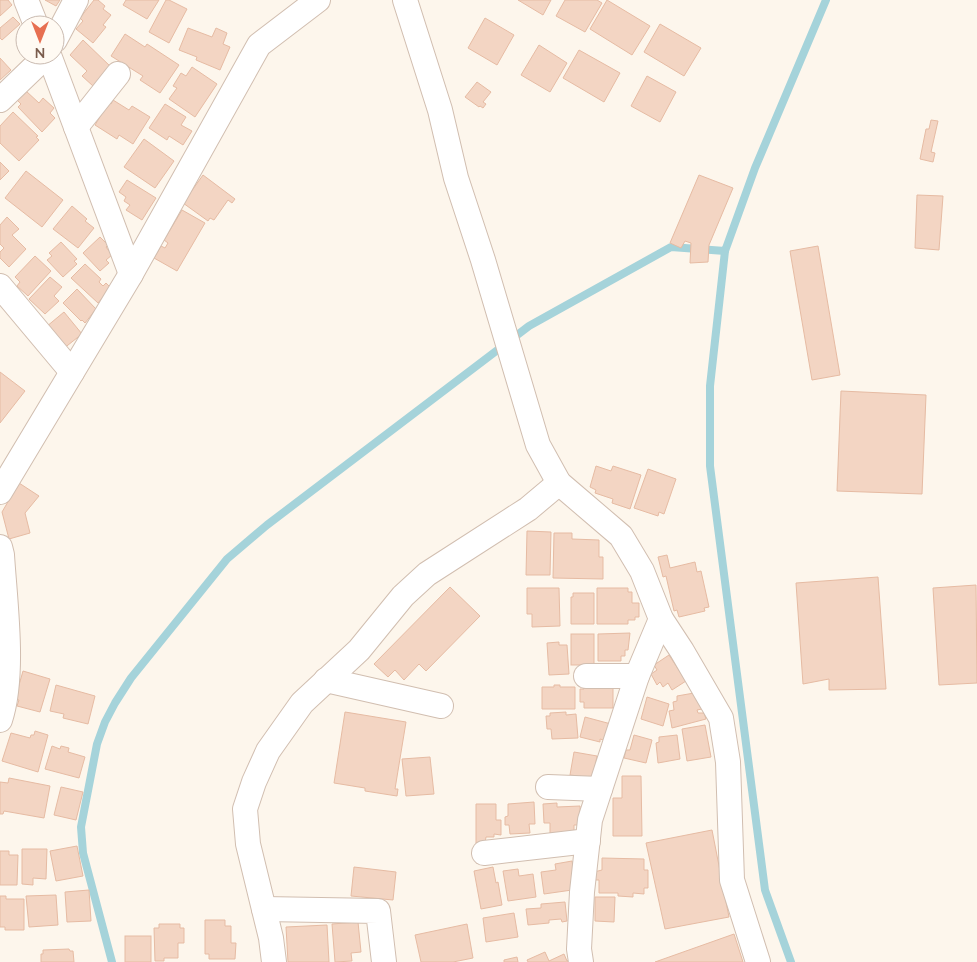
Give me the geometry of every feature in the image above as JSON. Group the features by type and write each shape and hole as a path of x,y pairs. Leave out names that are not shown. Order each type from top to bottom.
{"street":[{"path":"26,0 32,15"},
{"path":"65,21 76,0"},
{"path":"0,492 132,274 259,45 318,0"},
{"path":"405,0 440,110 456,178 483,260 538,445 559,484 620,536 642,571 661,619 721,718 728,762 732,880 758,962"},
{"path":"0,100 37,65"},
{"path":"52,65 132,274"},
{"path":"76,127 118,74"},
{"path":"0,286 72,372"},
{"path":"274,962 271,938 248,844 245,809 254,782 268,751 302,703 359,650 403,596 427,574 528,509 559,484"},
{"path":"0,547 8,668 3,712 0,720"},
{"path":"581,962 579,949 582,892 590,820 637,676 661,619"},
{"path":"586,676 637,676"},
{"path":"326,680 440,706"},
{"path":"548,787 600,790"},
{"path":"484,853 588,841"},
{"path":"264,908 378,911 384,962"}],"building":[{"path":"0,0 8,0 12,5 0,16"},
{"path":"45,0 60,0 56,6"},
{"path":"94,0 98,0 105,6 103,9 111,15 103,25 106,27 93,43 76,29 83,21 80,18"},
{"path":"126,0 159,0 147,19 123,5"},
{"path":"166,0 187,9 169,43 149,32"},
{"path":"518,0 551,0 543,15"},
{"path":"565,0 597,0 602,3 585,32 556,16"},
{"path":"607,0 650,26 632,55 590,29"},
{"path":"13,17 15,19 15,28 2,40 0,38 0,28"},
{"path":"485,18 514,35 497,65 468,48"},
{"path":"660,24 701,48 684,76 644,52"},
{"path":"188,28 212,37 216,28 227,33 223,44 230,47 220,70 196,60 197,57 179,50"},
{"path":"125,34 145,47 147,44 179,65 160,93 140,80 143,76 111,56"},
{"path":"83,40 111,67 93,86 82,76 87,71 70,55"},
{"path":"539,45 567,63 550,92 521,75"},
{"path":"579,50 620,73 604,102 563,78"},
{"path":"0,58 11,70 0,80"},
{"path":"192,67 217,84 195,117 169,99 177,88 173,86 181,73 186,76"},
{"path":"647,76 676,92 660,122 631,106"},
{"path":"477,82 491,92 483,102 486,104 483,108 465,97"},
{"path":"26,91 39,103 43,98 54,108 50,113 55,118 42,132 18,107 21,104 17,100"},
{"path":"113,100 129,110 132,106 150,117 133,144 119,135 117,139 95,125 109,102 111,104"},
{"path":"165,104 186,117 181,125 192,131 183,145 169,136 167,140 149,128"},
{"path":"13,112 38,136 36,137 39,140 19,161 0,143 0,126"},
{"path":"931,120 938,121 931,152 935,153 933,162 920,159 926,129 929,129"},
{"path":"144,139 174,161 155,188 124,167"},
{"path":"0,162 9,171 0,180"},
{"path":"26,171 63,200 42,227 5,198"},
{"path":"203,175 235,199 232,203 228,200 214,220 210,218 208,221 183,203"},
{"path":"699,175 733,188 709,245 708,262 690,263 691,243 685,241 681,248 670,243"},
{"path":"127,180 156,198 142,220 126,210 130,205 124,201 126,197 119,192"},
{"path":"917,195 943,196 939,250 915,248"},
{"path":"72,206 94,228 78,248 53,229"},
{"path":"182,210 205,223 177,271 154,258 161,246 165,248 168,243 164,240"},
{"path":"7,217 19,229 12,235 26,249 9,267 0,258 0,252 4,248 0,244 0,225"},
{"path":"100,237 108,245 106,247 112,255 106,260 109,263 100,271 83,253"},
{"path":"61,242 77,259 74,261 77,264 63,277 47,260 52,256 49,253"},
{"path":"818,246 840,375 812,380 790,251"},
{"path":"35,256 51,271 28,296 17,286 20,282 15,277"},
{"path":"85,264 101,279 99,282 103,286 106,283 110,287 98,303 71,278"},
{"path":"50,277 62,287 54,296 59,301 45,314 29,299"},
{"path":"77,289 96,309 85,323 63,303"},
{"path":"64,312 82,334 63,349 46,327"},
{"path":"0,372 25,391 0,423"},
{"path":"841,391 926,395 922,494 837,491"},
{"path":"596,466 611,471 613,466 641,475 630,509 612,503 613,499 595,493 596,490 590,487"},
{"path":"648,469 676,479 664,514 659,512 658,516 634,508"},
{"path":"19,483 39,496 25,513 30,533 9,539 2,512"},
{"path":"527,531 551,532 550,575 526,575"},
{"path":"554,533 572,533 572,539 599,540 599,557 603,557 603,579 553,578"},
{"path":"667,555 670,568 695,562 697,572 701,571 709,607 704,608 705,611 679,617 677,610 674,611 666,576 663,577 658,557"},
{"path":"878,577 886,689 829,690 829,679 803,684 796,583"},
{"path":"976,585 977,683 939,685 933,588"},
{"path":"450,587 480,616 426,671 419,664 404,680 395,670 388,677 374,664"},
{"path":"527,588 559,588 560,626 532,627 532,614 527,614"},
{"path":"597,588 628,588 628,592 632,592 632,603 639,603 639,617 635,617 635,620 628,620 628,624 597,624"},
{"path":"573,593 594,593 594,624 571,624 571,597 573,597"},
{"path":"630,633 628,650 625,650 625,656 621,656 621,661 598,661 598,634"},
{"path":"571,634 594,634 594,665 571,665"},
{"path":"559,642 559,645 567,645 569,674 549,675 547,643"},
{"path":"669,655 686,681 672,690 668,683 663,687 660,682 657,685 651,674 657,670 654,665"},
{"path":"23,671 50,679 40,712 17,706 19,700 15,699"},
{"path":"56,685 95,696 88,724 63,718 64,714 50,711"},
{"path":"554,685 575,687 575,709 542,709 542,687 554,687"},
{"path":"584,685 613,687 613,708 584,708 584,702 580,702 580,689 584,689"},
{"path":"694,693 702,709 697,710 698,713 704,713 706,719 672,728 669,711 674,710 673,702 677,701 677,696"},
{"path":"647,697 669,704 663,726 641,719"},
{"path":"345,712 406,722 395,789 398,789 397,796 365,791 365,788 334,783"},
{"path":"566,712 566,715 576,714 578,738 552,739 551,729 547,729 546,716 550,716 550,713"},
{"path":"585,717 611,724 607,741 600,739 600,742 580,737"},
{"path":"705,725 711,757 687,761 682,729"},
{"path":"35,731 48,735 38,772 2,761 11,733 30,738 31,735 34,735"},
{"path":"634,735 652,740 646,763 624,758 626,750 630,750"},
{"path":"677,735 680,759 658,763 656,743 659,742 659,737"},
{"path":"52,746 60,749 61,746 69,748 68,752 85,757 79,778 45,769"},
{"path":"574,752 597,756 593,778 570,775"},
{"path":"430,757 434,794 406,796 402,759"},
{"path":"622,776 641,776 642,836 613,836 613,798 622,798"},
{"path":"9,778 50,786 44,818 4,811 3,814 0,814 0,782 8,783"},
{"path":"61,787 83,792 76,820 54,815"},
{"path":"534,802 535,824 529,824 530,833 510,834 509,825 505,825 505,817 508,816 508,804"},
{"path":"557,803 557,807 580,806 581,825 574,825 574,832 550,833 550,823 544,823 543,804"},
{"path":"476,804 496,804 496,820 501,820 501,835 494,834 494,837 486,837 485,843 476,843"},
{"path":"712,830 729,917 665,929 646,843"},
{"path":"77,846 83,876 56,881 50,851"},
{"path":"22,849 47,849 46,879 33,878 33,885 22,884"},
{"path":"0,851 9,851 9,855 18,855 17,885 0,885"},
{"path":"602,858 644,859 644,870 648,870 648,888 644,888 644,894 633,893 633,897 618,896 618,893 599,893 599,880 594,880 594,872 602,870"},
{"path":"572,861 575,880 571,881 572,890 544,894 541,872 556,870 555,864"},
{"path":"354,867 396,872 393,900 351,896"},
{"path":"493,867 502,905 481,909 474,871"},
{"path":"518,869 519,876 533,874 536,897 508,901 503,871"},
{"path":"89,890 91,921 67,922 65,892"},
{"path":"56,895 58,925 29,927 26,896"},
{"path":"0,896 6,896 6,899 24,899 24,930 5,930 5,927 0,927"},
{"path":"595,897 615,897 614,922 595,921"},
{"path":"565,902 567,921 562,922 561,919 549,920 549,923 528,925 526,909 541,908 541,904"},
{"path":"514,913 518,937 486,942 483,918"},
{"path":"205,920 225,920 225,926 231,926 231,943 236,943 235,959 209,959 209,954 205,954"},
{"path":"358,922 361,952 351,953 352,961 335,962 332,924"},
{"path":"159,924 180,924 180,928 184,928 184,943 178,943 178,958 164,958 164,961 155,961 154,928 159,928"},
{"path":"467,924 473,958 453,962 421,962 415,935"},
{"path":"327,925 329,962 288,962 286,927"},
{"path":"734,934 743,962 655,962"},
{"path":"125,936 151,936 151,962 125,962"},
{"path":"69,949 73,951 74,962 41,962 43,950"},
{"path":"545,952 549,961 564,954 567,961 569,960 570,962 528,962 527,960"},
{"path":"517,957 518,962 504,962 504,960"}],"waterway":[{"path":"112,962 83,853 81,827 97,744 105,722 131,678 227,559 267,525 529,326 671,247 725,251 755,168 826,0"},
{"path":"725,251 710,386 710,466 765,890 791,962"}]}
